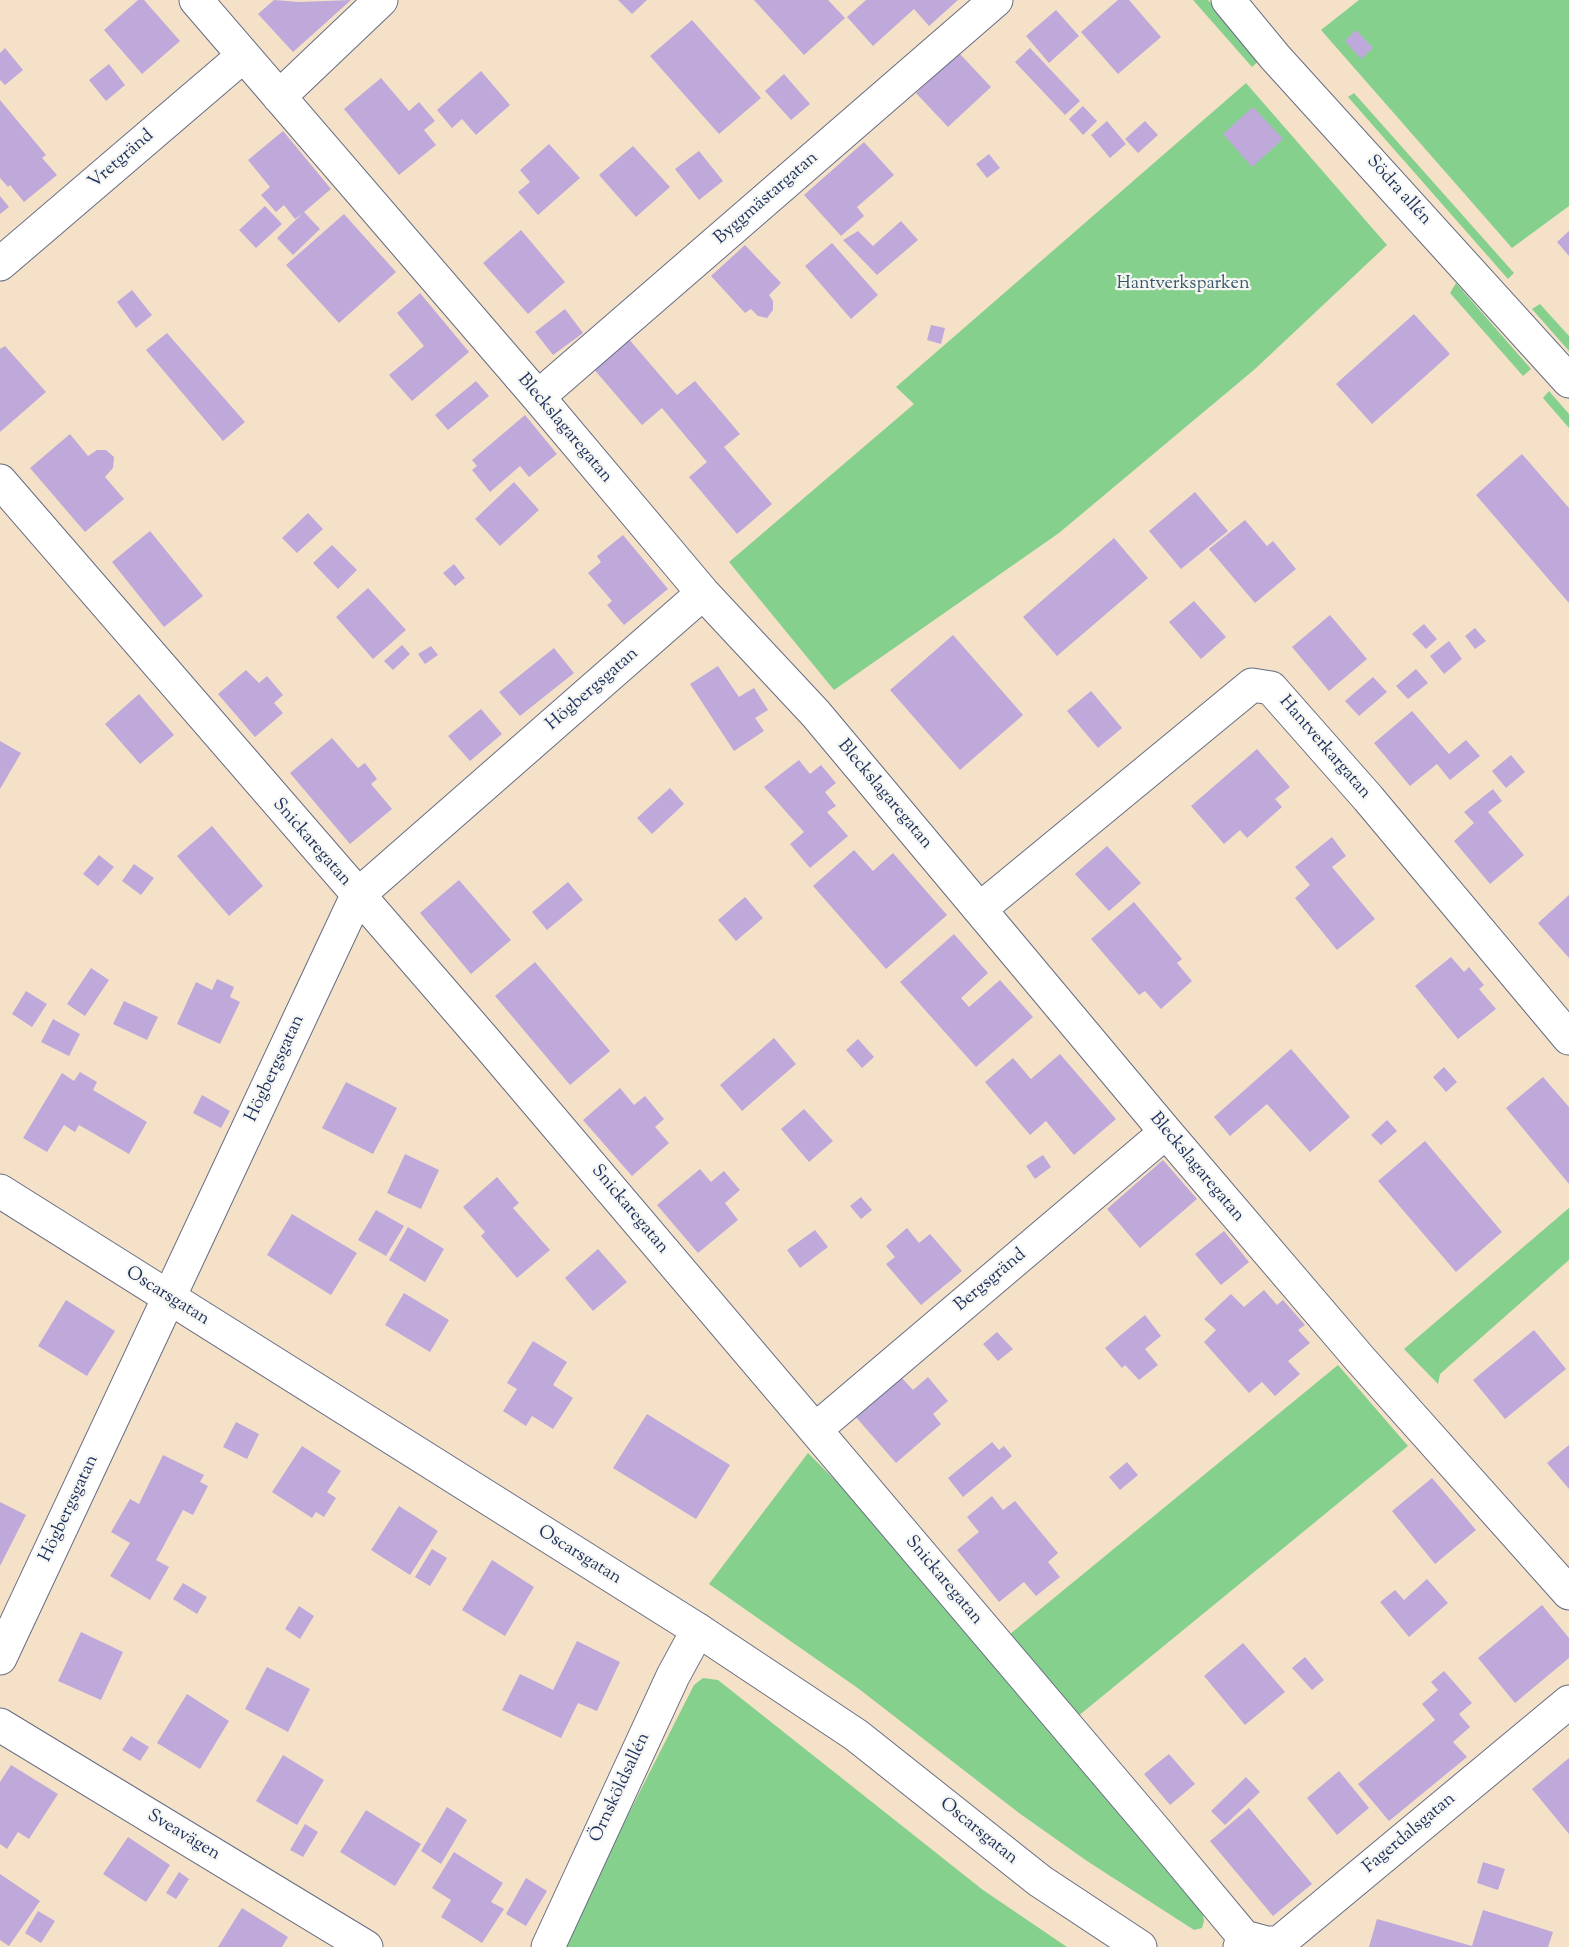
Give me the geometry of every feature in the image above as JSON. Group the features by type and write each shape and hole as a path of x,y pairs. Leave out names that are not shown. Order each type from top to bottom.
{"street":[{"name":"Bleckslagaregatan","path":"196,0 703,593 816,714 1378,1381 1569,1593"},
{"path":"279,97 381,0"},
{"name":"Byggmästargatan","path":"538,398 996,0"},
{"name":"Södra allén","path":"1228,0 1275,57 1569,381"},
{"name":"Vretgränd","path":"0,264 243,56"},
{"name":"Snickaregatan","path":"0,482 486,1042 816,1429 1242,1942"},
{"name":"Högbergsgatan","path":"0,1658 357,896 703,593"},
{"name":"Hantverkargatan","path":"980,909 1252,686 1271,688 1368,798 1569,1038"},
{"name":"Bergsgränd","path":"816,1429 1166,1132"},
{"name":"Oscarsgatan","path":"0,1191 698,1630 856,1735 1040,1881 1140,1947"},
{"name":"Örnsköldsallén","path":"548,1947 673,1676 698,1630"},
{"name":"Fagerdalsgatan","path":"1242,1942 1278,1943 1569,1702"},
{"name":"Sveavägen","path":"0,1725 366,1947"}],"green space":[{"path":"1193,0 1208,0 1260,60 1252,67"},
{"path":"1359,0 1569,0 1569,206 1512,248 1321,30"},
{"name":"Hantverksparken","path":"1246,83 1387,245 1255,369 1059,533 834,690 729,562 914,404 896,387"},
{"path":"1354,93 1514,273 1508,279 1348,97"},
{"path":"1456,283 1531,369 1523,376 1450,293"},
{"path":"1540,304 1569,336 1569,351 1532,309"},
{"path":"1549,391 1569,414 1569,428 1543,398"},
{"path":"1569,1208 1569,1260 1440,1374 1438,1384 1404,1349"},
{"path":"1338,1365 1408,1446 1077,1717 1010,1634"},
{"path":"808,1453 857,1502 1202,1909 1204,1921 1202,1928 1194,1930 1087,1861 1019,1813 859,1689 709,1584"},
{"path":"703,1678 718,1680 983,1890 1067,1947 561,1947 694,1685"}],"building":[{"path":"138,0 144,0 180,41 142,74 104,30"},
{"path":"274,0 299,2 351,0 293,52 258,14"},
{"path":"618,0 647,0 632,14"},
{"path":"754,0 828,0 845,18 804,55"},
{"path":"866,0 958,0 929,26 914,9 873,46 847,17"},
{"path":"1118,0 1129,0 1161,37 1118,74 1081,32"},
{"path":"1056,10 1079,36 1049,63 1026,36"},
{"path":"692,20 761,98 719,134 650,56"},
{"path":"1356,30 1373,48 1361,59 1345,41"},
{"path":"5,48 23,70 5,85 0,80 0,53"},
{"path":"1030,48 1080,101 1065,115 1015,62"},
{"path":"959,53 991,87 948,127 916,93"},
{"path":"109,64 125,85 106,101 89,80"},
{"path":"481,71 510,105 476,135 462,119 452,128 437,110"},
{"path":"784,74 810,104 791,120 765,91"},
{"path":"381,78 409,111 419,102 435,121 424,130 436,145 399,175 344,109"},
{"path":"0,100 46,155 42,158 57,175 24,202 10,185 8,187 0,178"},
{"path":"1083,106 1097,121 1083,135 1069,119"},
{"path":"1253,107 1283,139 1252,167 1223,134"},
{"path":"1107,121 1126,144 1110,158 1091,135"},
{"path":"1145,121 1158,135 1138,153 1125,139"},
{"path":"283,131 331,189 304,212 320,229 293,255 277,238 302,214 295,219 284,205 276,212 261,195 270,187 248,160"},
{"path":"864,142 894,175 857,207 864,216 841,236 804,195"},
{"path":"549,144 580,178 538,215 518,192 530,182 520,170"},
{"path":"633,146 670,187 636,217 599,175"},
{"path":"699,151 723,181 699,200 675,169"},
{"path":"989,154 1000,168 987,178 976,164"},
{"path":"0,196 9,207 0,214"},
{"path":"265,206 282,224 256,248 239,230"},
{"path":"344,214 396,272 339,323 286,265"},
{"path":"901,221 918,240 877,275 843,240 858,231 873,246"},
{"path":"521,230 565,282 528,314 483,263"},
{"path":"1569,231 1569,256 1557,242"},
{"path":"832,243 878,295 851,319 805,266"},
{"path":"745,245 781,283 769,295 773,301 773,310 767,318 758,316 751,309 745,313 711,276"},
{"path":"132,290 152,315 136,328 117,302"},
{"path":"420,293 469,352 412,401 389,375 424,346 397,313"},
{"path":"565,309 583,333 553,355 535,332"},
{"path":"1414,314 1450,354 1372,424 1336,384"},
{"path":"931,325 945,328 941,344 927,340"},
{"path":"167,333 245,422 223,441 146,350"},
{"path":"627,337 677,395 695,381 740,434 724,447 772,504 737,534 689,477 707,462 662,408 642,425 592,367"},
{"path":"5,346 46,392 0,432 0,349"},
{"path":"476,381 489,396 448,430 435,415"},
{"path":"525,415 557,454 529,477 520,466 490,492 472,470 477,466 472,460"},
{"path":"70,434 88,456 97,450 106,450 114,457 113,468 105,477 124,499 85,532 30,468"},
{"path":"1522,454 1569,508 1569,603 1476,495"},
{"path":"514,482 539,510 500,546 475,519"},
{"path":"1195,492 1228,531 1181,569 1149,531"},
{"path":"308,513 323,529 297,553 282,538"},
{"path":"1245,520 1267,546 1273,541 1296,569 1255,603 1209,549"},
{"path":"150,531 203,596 164,627 112,562"},
{"path":"623,535 668,589 624,625 607,605 612,601 588,573 601,562 597,556"},
{"path":"1114,538 1148,578 1057,656 1023,617"},
{"path":"332,545 357,570 338,589 313,563"},
{"path":"454,564 465,578 455,586 443,573"},
{"path":"368,588 406,630 373,659 336,617"},
{"path":"1194,601 1226,637 1201,659 1169,622"},
{"path":"1330,615 1367,659 1329,691 1292,647"},
{"path":"1424,624 1437,639 1426,649 1412,634"},
{"path":"1475,628 1486,641 1475,649 1465,636"},
{"path":"953,635 1023,715 960,770 890,690"},
{"path":"1449,641 1462,659 1444,674 1430,656"},
{"path":"402,645 410,654 393,670 384,661"},
{"path":"431,646 438,655 425,664 418,654"},
{"path":"554,648 574,673 520,716 499,692"},
{"path":"718,666 739,697 754,688 768,710 755,718 764,731 734,751 690,684"},
{"path":"1416,669 1428,683 1408,699 1396,686"},
{"path":"246,670 259,683 267,676 283,695 274,703 283,713 255,737 218,694"},
{"path":"1373,677 1387,692 1359,716 1345,701"},
{"path":"1091,691 1122,728 1098,748 1067,711"},
{"path":"139,694 174,735 140,764 105,724"},
{"path":"481,709 502,734 470,761 448,736"},
{"path":"1412,711 1449,754 1466,740 1480,756 1450,780 1437,764 1410,786 1374,743"},
{"path":"332,738 358,768 365,763 377,779 371,784 392,809 350,844 290,773"},
{"path":"0,741 21,753 0,789"},
{"path":"1257,749 1290,787 1275,799 1282,807 1247,838 1240,830 1224,844 1191,806"},
{"path":"1511,755 1525,772 1506,788 1492,771"},
{"path":"799,760 810,774 821,765 836,783 825,792 836,806 827,812 848,836 810,868 790,844 804,832 764,787"},
{"path":"670,788 684,804 652,834 637,818"},
{"path":"1493,789 1502,801 1488,812 1524,855 1490,884 1454,841 1474,823 1464,812"},
{"path":"212,826 263,886 229,916 177,856"},
{"path":"1332,837 1346,856 1332,867 1375,919 1337,950 1295,898 1310,885 1295,867"},
{"path":"1107,846 1141,883 1109,911 1075,874"},
{"path":"854,850 873,871 893,853 947,915 886,969 813,886"},
{"path":"99,855 114,867 98,886 83,874"},
{"path":"134,864 154,878 141,895 122,881"},
{"path":"459,880 511,940 471,974 420,913"},
{"path":"568,882 583,900 547,930 532,912"},
{"path":"1569,895 1569,958 1538,923"},
{"path":"745,897 763,918 736,941 718,920"},
{"path":"1134,902 1182,959 1177,963 1192,981 1161,1009 1145,991 1139,995 1091,939"},
{"path":"954,934 988,973 961,998 969,1007 1000,980 1033,1017 976,1067 900,982"},
{"path":"1451,957 1464,972 1469,967 1484,985 1479,989 1496,1009 1458,1039 1415,986"},
{"path":"535,962 610,1051 570,1085 495,996"},
{"path":"91,968 109,980 85,1016 67,1004"},
{"path":"217,979 234,987 230,997 240,1002 220,1044 177,1024 196,982 212,990"},
{"path":"26,991 47,1004 32,1027 12,1014"},
{"path":"124,1001 158,1017 147,1040 113,1024"},
{"path":"53,1019 80,1034 69,1056 41,1042"},
{"path":"774,1038 796,1064 742,1111 720,1085"},
{"path":"858,1039 874,1057 862,1068 846,1050"},
{"path":"1291,1049 1350,1117 1310,1152 1267,1104 1230,1136 1214,1117"},
{"path":"1060,1054 1116,1119 1074,1155 1046,1121 1030,1135 985,1082 1013,1058 1031,1079"},
{"path":"1444,1067 1457,1082 1446,1092 1433,1077"},
{"path":"80,1072 97,1082 93,1090 147,1122 129,1154 79,1125 75,1132 64,1125 47,1152 23,1138 62,1073 74,1081"},
{"path":"1543,1077 1569,1107 1569,1184 1506,1108"},
{"path":"346,1082 397,1108 373,1154 322,1128"},
{"path":"620,1088 634,1105 645,1096 664,1119 655,1127 669,1143 632,1176 583,1120"},
{"path":"202,1095 230,1111 221,1128 193,1113"},
{"path":"804,1109 833,1141 809,1162 781,1129"},
{"path":"1387,1120 1397,1131 1381,1145 1371,1135"},
{"path":"1425,1141 1502,1232 1456,1272 1378,1181"},
{"path":"405,1154 439,1170 421,1209 387,1193"},
{"path":"1043,1155 1051,1167 1035,1179 1026,1166"},
{"path":"1163,1160 1197,1199 1140,1248 1107,1209"},
{"path":"700,1169 711,1182 724,1171 740,1190 725,1203 738,1220 698,1253 657,1205"},
{"path":"497,1177 519,1203 513,1208 550,1250 517,1278 481,1236 485,1232 463,1207"},
{"path":"861,1197 872,1210 861,1219 850,1206"},
{"path":"376,1210 404,1226 386,1256 358,1240"},
{"path":"292,1214 357,1253 331,1295 267,1255"},
{"path":"408,1227 444,1249 425,1282 389,1260"},
{"path":"907,1228 919,1243 930,1234 962,1271 921,1305 886,1264 895,1257 886,1246"},
{"path":"815,1230 828,1247 800,1268 787,1250"},
{"path":"1224,1231 1249,1262 1221,1285 1195,1254"},
{"path":"598,1249 627,1282 593,1311 565,1278"},
{"path":"1264,1290 1277,1305 1283,1300 1305,1325 1298,1330 1310,1343 1288,1361 1300,1374 1275,1396 1262,1382 1249,1393 1204,1342 1216,1330 1204,1319 1231,1294 1244,1307"},
{"path":"404,1293 449,1320 430,1352 385,1325"},
{"path":"66,1300 115,1331 87,1376 38,1346"},
{"path":"1145,1315 1161,1336 1145,1349 1158,1365 1139,1380 1125,1365 1122,1368 1105,1348"},
{"path":"1534,1330 1566,1369 1505,1419 1473,1380"},
{"path":"997,1332 1013,1349 998,1361 983,1344"},
{"path":"533,1341 567,1362 553,1385 573,1398 553,1429 532,1416 526,1426 503,1411 517,1389 507,1383"},
{"path":"901,1377 913,1390 928,1377 948,1401 933,1414 941,1424 896,1463 855,1416"},
{"path":"647,1414 730,1465 696,1519 613,1468"},
{"path":"236,1422 259,1434 247,1459 223,1447"},
{"path":"992,1442 999,1450 1004,1446 1012,1456 963,1497 948,1478"},
{"path":"1569,1445 1569,1489 1547,1463"},
{"path":"302,1446 341,1471 327,1492 336,1498 324,1517 316,1512 312,1518 272,1492"},
{"path":"163,1455 204,1475 200,1482 208,1486 193,1515 183,1510 156,1560 169,1567 150,1600 110,1576 130,1543 111,1532 130,1499 139,1504"},
{"path":"1127,1462 1138,1475 1120,1490 1109,1477"},
{"path":"1432,1478 1476,1530 1435,1564 1392,1511"},
{"path":"992,1496 1003,1510 1015,1501 1058,1553 1048,1562 1060,1577 1036,1596 1024,1582 999,1602 957,1550 979,1532 967,1517"},
{"path":"0,1502 26,1515 0,1566"},
{"path":"399,1506 438,1531 410,1575 371,1550"},
{"path":"432,1549 447,1558 430,1586 415,1577"},
{"path":"492,1560 534,1587 505,1636 462,1610"},
{"path":"1427,1579 1448,1603 1409,1637 1380,1602 1395,1590 1404,1600"},
{"path":"183,1583 207,1597 197,1614 173,1599"},
{"path":"1542,1605 1569,1638 1569,1658 1515,1703 1478,1658"},
{"path":"299,1606 314,1616 300,1639 285,1629"},
{"path":"81,1632 123,1652 101,1700 58,1681"},
{"path":"577,1641 620,1662 597,1711 578,1703 561,1738 502,1710 520,1674 553,1690"},
{"path":"1243,1643 1285,1692 1245,1725 1204,1676"},
{"path":"1305,1657 1324,1680 1312,1690 1292,1668"},
{"path":"267,1667 310,1689 288,1732 245,1709"},
{"path":"1444,1671 1472,1703 1459,1714 1470,1727 1453,1742 1467,1757 1389,1821 1358,1784 1435,1720 1422,1704 1438,1690 1431,1682"},
{"path":"187,1694 229,1721 200,1769 157,1743"},
{"path":"131,1736 149,1747 140,1761 122,1750"},
{"path":"1169,1754 1195,1784 1170,1805 1144,1774"},
{"path":"283,1755 324,1780 297,1825 256,1801"},
{"path":"1569,1758 1569,1834 1532,1789"},
{"path":"11,1765 58,1794 29,1839 18,1832 7,1849 0,1844 0,1782"},
{"path":"1339,1771 1369,1808 1337,1835 1307,1798"},
{"path":"1246,1777 1260,1792 1225,1825 1211,1811"},
{"path":"447,1807 467,1820 441,1864 421,1851"},
{"path":"1249,1808 1312,1884 1273,1916 1210,1841"},
{"path":"366,1810 421,1844 395,1886 340,1852"},
{"path":"305,1824 318,1832 303,1857 290,1850"},
{"path":"128,1837 170,1865 146,1902 103,1874"},
{"path":"454,1852 503,1883 491,1902 504,1909 482,1943 441,1917 451,1900 432,1888"},
{"path":"1483,1862 1505,1869 1498,1890 1477,1883"},
{"path":"179,1872 189,1879 176,1899 166,1893"},
{"path":"0,1874 40,1901 9,1946 0,1940"},
{"path":"526,1878 547,1891 526,1926 506,1914"},
{"path":"242,1908 288,1937 282,1947 218,1947"},
{"path":"1483,1910 1553,1932 1548,1947 1369,1947 1377,1919 1472,1946"},
{"path":"38,1911 55,1921 41,1943 25,1933"}]}
